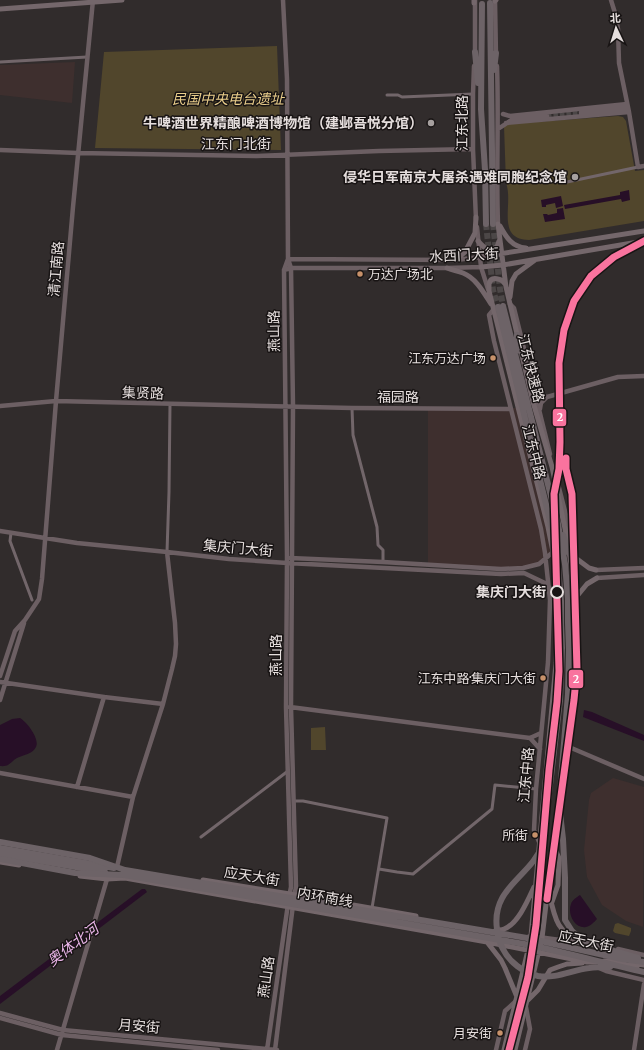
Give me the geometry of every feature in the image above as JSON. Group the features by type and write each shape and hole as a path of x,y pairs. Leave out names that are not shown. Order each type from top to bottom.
{"highway":[{"path":"494,1 491,91 495,224"},
{"path":"481,108 482,4"},
{"path":"475,52 481,108 485,170 486,224"},
{"path":"491,91 496,53"},
{"name":"江东快速路","path":"498,307 558,524 565,564 568,599 568,694 559,804 563,839 566,920 572,931 581,939 644,961"},
{"path":"515,365 517,334"},
{"path":"501,340 515,365"},
{"name":"江东快速路","path":"515,365 551,525 561,594 562,648 560,700 541,843"},
{"path":"558,524 571,551"},
{"path":"551,525 553,552"},
{"path":"0,842 90,858 125,874"},
{"path":"541,843 540,852 533,862 506,891 498,908 496,922 499,943 511,961 527,972 538,976 549,977 559,976 589,968 604,967 643,969"},
{"name":"内环南线","path":"0,847 125,874 524,944 566,952 606,963 643,969"},
{"path":"0,856 75,872 125,874"},
{"name":"内环南线","path":"125,874 527,938 622,959 644,961"}],"main road":[{"path":"0,9 122,0"},
{"path":"456,260 465,252 475,233 476,217"},
{"path":"495,224 512,243 522,248 531,249"},
{"name":"江东中路","path":"495,224 500,238 506,286 510,304 533,402 552,467 571,551 575,665 568,758 557,813 542,938 515,1050"},
{"name":"水西门大街","path":"480,257 644,231"},
{"path":"478,242 486,249 490,250 499,245 500,238"},
{"name":"水西门大街","path":"481,267 503,265 644,241"},
{"path":"510,304 512,281 516,274 537,259"},
{"path":"447,268 464,273 472,279 486,296 498,307"},
{"path":"489,291 490,282 493,280 501,280 506,286"},
{"name":"江东中路","path":"489,291 498,307 501,340 548,527 553,552 558,600 556,663 541,843 531,936 504,1050"},
{"path":"571,551 589,568 596,570"},
{"path":"573,601 587,584 597,578"},
{"path":"552,903 558,885 559,866 559,858 553,844"},
{"name":"应天大街","path":"0,847 372,908 492,931 530,942 643,969"},
{"name":"应天大街","path":"0,862 107,879 125,874 290,908 487,942 587,962 609,961 643,969"},
{"path":"492,931 504,929 512,924 518,917 536,883"},
{"path":"548,887 560,928 567,935 577,940 599,945"},
{"path":"487,942 501,960 516,999"},
{"path":"528,1001 538,990 550,970 567,964 587,962"}],"street":[{"name":"燕山路","path":"283,0 287,79 288,259 291,268 293,375 289,560"},
{"path":"611,0 618,29 619,63 638,167"},
{"name":"清江南路","path":"25,620 39,599 42,579 56,401 93,1"},
{"name":"江东北路","path":"474,1 475,52 472,94 476,217 481,267 489,291"},
{"path":"494,1 498,107 497,197 495,224"},
{"path":"0,62 87,57"},
{"path":"387,95 398,95 402,97 472,94"},
{"path":"498,107 503,114 513,119"},
{"path":"503,114 510,116 549,115 560,118 569,117 579,113 628,108"},
{"path":"506,123 549,115 560,110 568,110 579,113"},
{"path":"560,110 556,114 556,117 560,118"},
{"path":"568,110 571,113 571,116 569,117"},
{"path":"498,129 513,119 549,115"},
{"name":"江东门北街","path":"0,150 253,156 473,149"},
{"path":"567,182 644,166"},
{"name":"水西门大街","path":"288,259 456,260 480,257"},
{"name":"燕山路","path":"267,1049 292,894 288,771 289,560 284,270 288,259"},
{"name":"水西门大街","path":"284,270 291,268 481,267"},
{"name":"江东中路","path":"510,304 514,308 568,522 571,551"},
{"name":"江东中路","path":"498,307 489,315 510,409 541,529 546,558 550,600 548,662 536,789 534,830 541,843"},
{"path":"285,375 289,378 293,375"},
{"path":"539,410 541,403 547,397 618,376 644,376"},
{"path":"535,392 547,397"},
{"name":"集贤路","path":"0,406 56,401 286,406"},
{"path":"117,867 133,797 163,704 172,669 176,644 167,552 170,404"},
{"name":"福园路","path":"286,406 510,409"},
{"path":"352,408 352,435 376,527 378,545 383,550 383,568"},
{"name":"集庆门大街","path":"0,531 77,544 229,559 383,562 523,570"},
{"path":"11,533 10,541 32,600"},
{"path":"523,570 539,564 553,552"},
{"name":"集庆门大街","path":"289,560 383,568 501,574 523,570"},
{"path":"596,570 644,568"},
{"path":"523,570 547,584 558,600"},
{"path":"597,578 644,575"},
{"path":"0,676 15,631 25,620"},
{"path":"0,700 25,620"},
{"path":"0,682 163,704"},
{"path":"78,787 104,697"},
{"name":"燕山路","path":"289,707 294,801 296,887 292,894"},
{"path":"289,707 530,738 542,733"},
{"path":"530,738 540,749"},
{"path":"569,747 644,779"},
{"path":"201,837 288,771"},
{"path":"0,773 133,797"},
{"path":"379,868 413,874 492,809 495,785 536,789"},
{"path":"294,801 303,801 387,818 372,908"},
{"path":"58,1050 107,879"},
{"name":"燕山路","path":"276,1050 290,908"},
{"path":"523,939 531,936"},
{"name":"应天大街","path":"531,936 599,945 644,955"},
{"name":"应天大街","path":"587,962 606,971 644,980"},
{"path":"634,1050 644,984"},
{"name":"江东中路","path":"496,1050 505,1012 516,999"},
{"name":"江东中路","path":"525,1050 530,1029 526,1007"},
{"name":"月安街","path":"0,1013 63,1033 276,1050"},
{"path":"0,1018 63,1033 218,1050"}],"shaded area":[{"path":"75,62 72,103 0,95 0,65"},
{"path":"428,408 518,408 553,552 539,564 523,568 428,565"},
{"path":"613,778 644,787 643,927 626,921 602,905 587,877 584,850 589,800 591,793"}],"green space":[{"name":"民国中央电台遗址","path":"277,46 281,150 95,148 104,52"},
{"name":"侵华日军南京大屠杀遇难同胞纪念馆","path":"618,116 623,117 626,121 635,171 644,170 644,221 529,240 519,238 512,234 508,219 508,191 506,183 504,126 508,124"},
{"path":"325,727 326,750 311,750 311,728"},
{"path":"618,923 631,928 629,936 615,933 613,931 615,924"}],"water":[{"path":"629,190 630,200 622,202 621,199 565,209 564,205 620,195 620,192"},
{"path":"561,196 563,206 556,208 555,203 542,207 541,200"},
{"path":"563,208 565,219 545,222 543,214 548,215 557,213 557,209"},
{"path":"584,710 592,712 644,735 644,741 583,717"},
{"path":"20,718 35,735 37,744 36,747 30,753 17,758 8,765 0,766 0,725 12,719"},
{"name":"奥体北河","path":"142,889 145,889 147,892 0,1004 0,996"},
{"path":"580,895 597,919 591,925 586,927 578,926 573,920 570,912 572,903"}],"tunnel":[{"path":"547,116 581,113"},
{"path":"486,224 493,290 498,307"},
{"path":"493,224 503,306"}],"transit line":[{"name":"2","path":"509,1050 528,977 536,925 549,770 557,702 559,671 554,494 559,469 559,363 564,330 574,301 591,276 614,257 644,241"},
{"name":"2","path":"547,899 577,669 572,494 566,469 566,458"}],"place":[{"name":"牛啤酒世界精酿啤酒博物馆（建邺吾悦分馆）","path":"431,123"},
{"name":"侵华日军南京大屠杀遇难同胞纪念馆","path":"575,177"},
{"name":"万达广场北","path":"360,274"},
{"name":"江东万达广场","path":"493,358"},
{"name":"集庆门大街","path":"557,592"},
{"name":"江东中路·集庆门大街","path":"543,678"},
{"name":"所街","path":"535,835"},
{"name":"月安街","path":"500,1033"}]}
